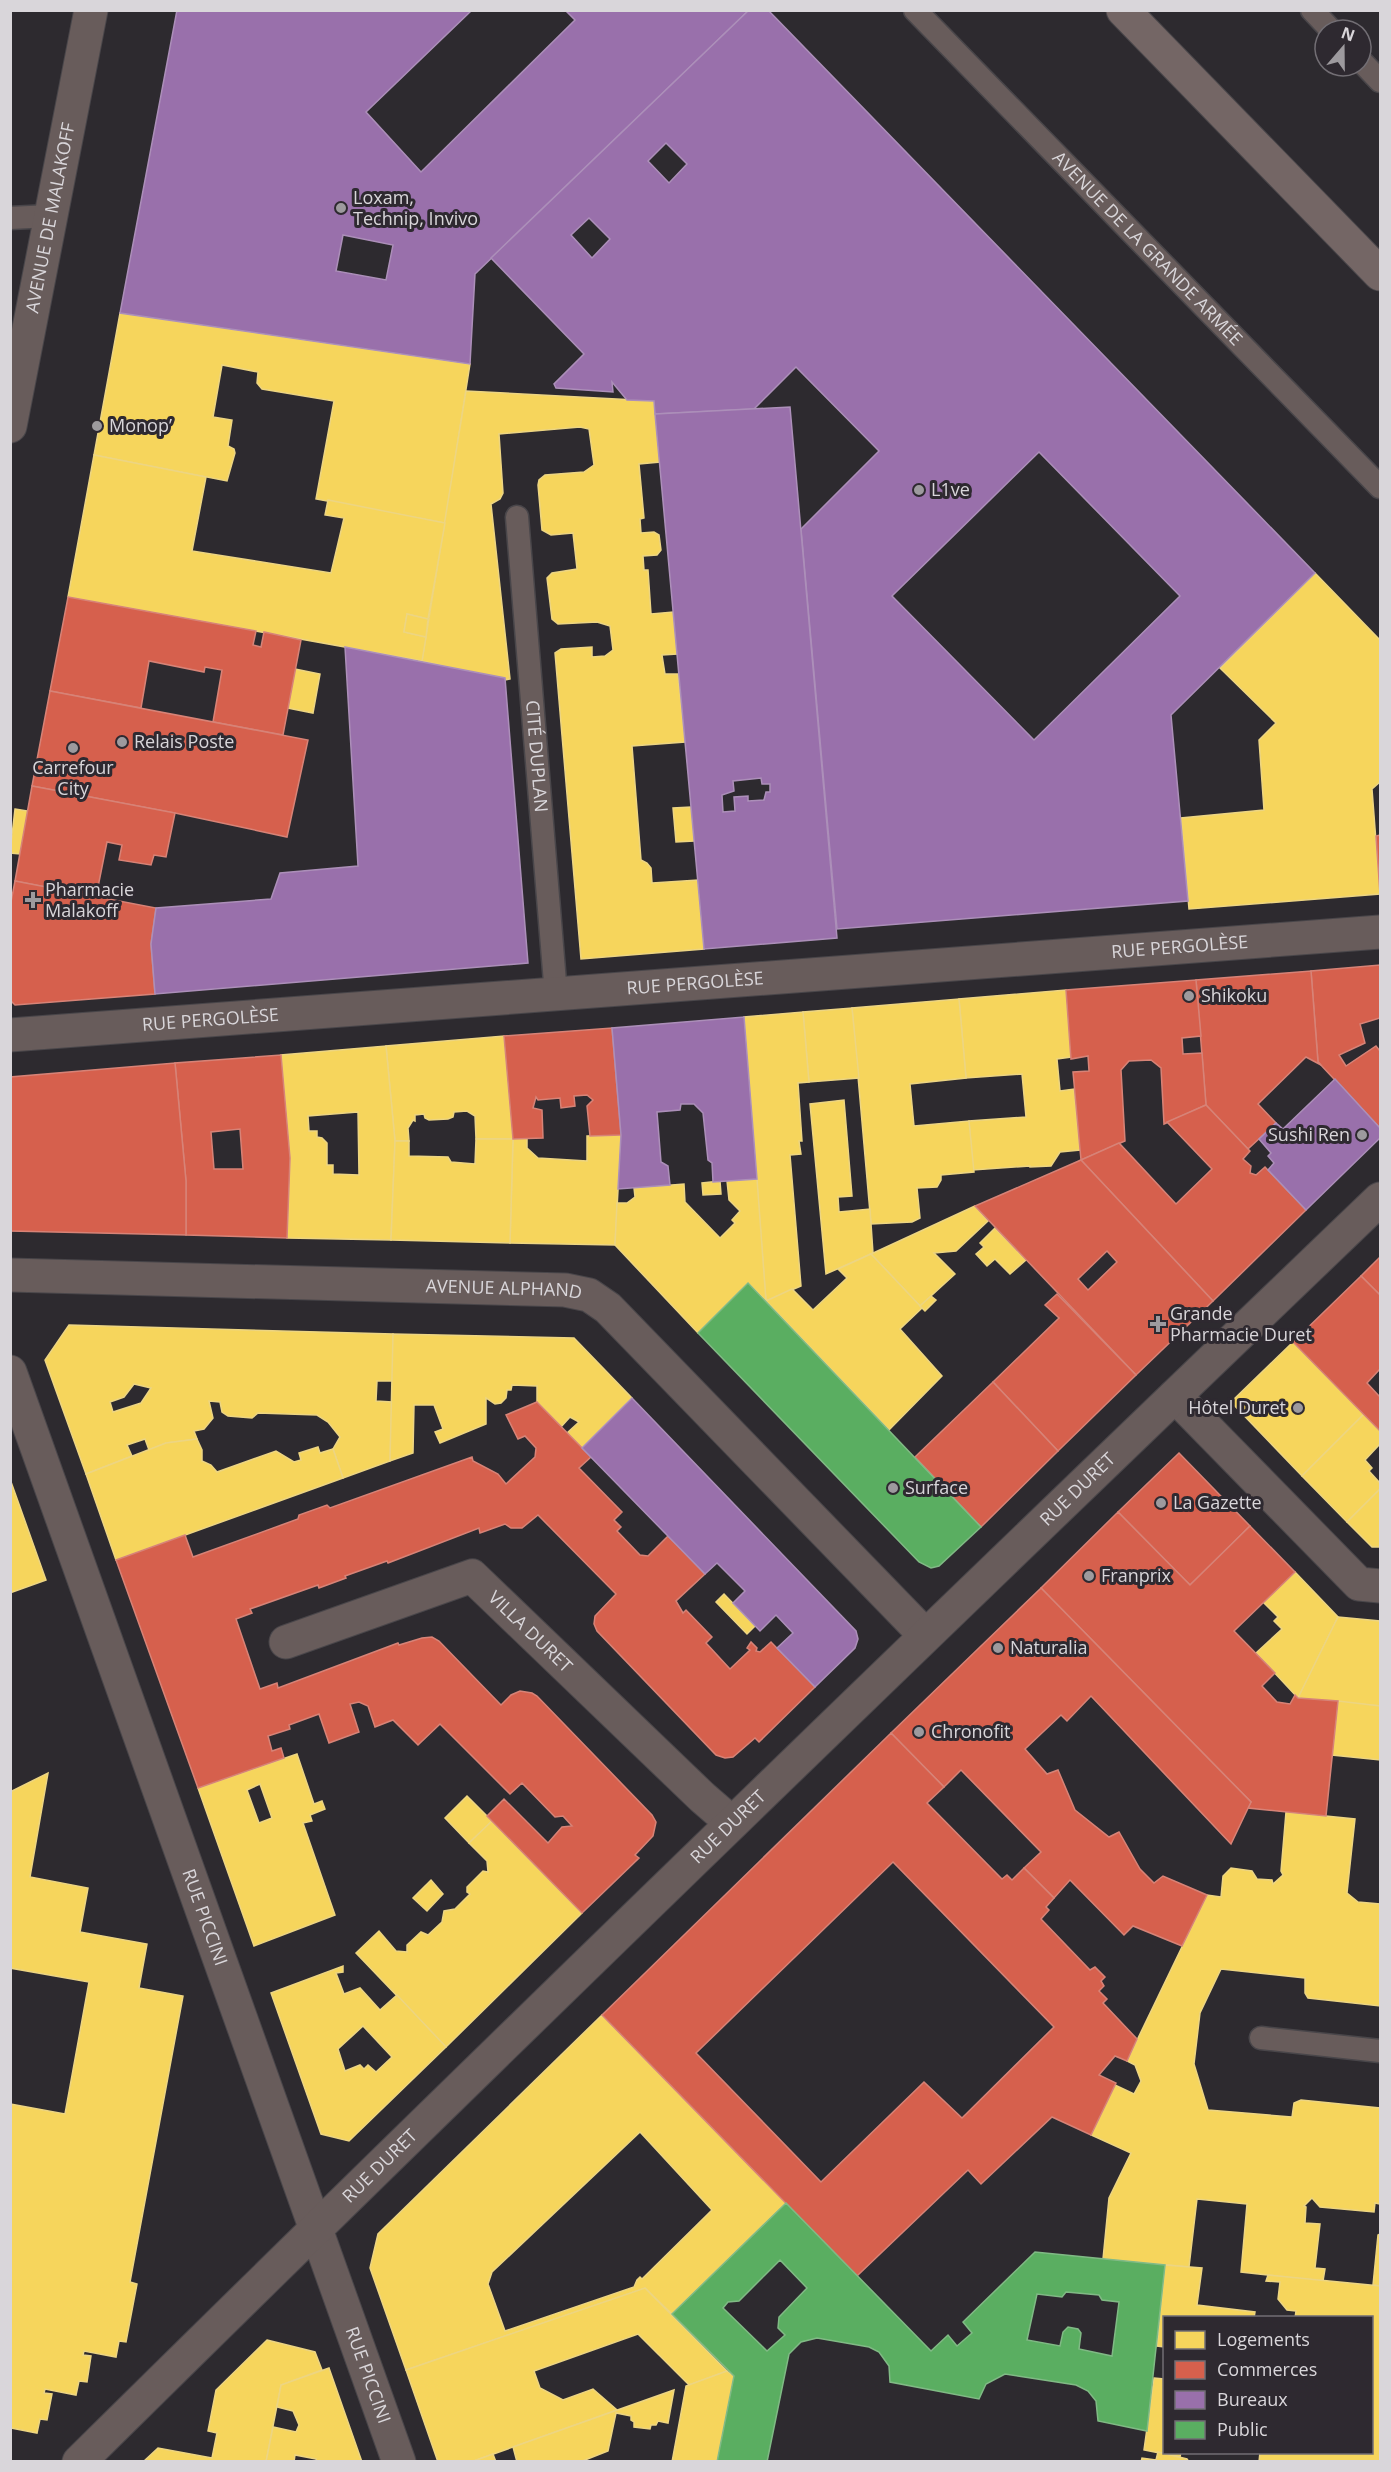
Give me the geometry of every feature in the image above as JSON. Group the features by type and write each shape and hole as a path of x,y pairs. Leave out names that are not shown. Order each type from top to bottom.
{"main road":[{"path":"1131,13 1380,274"}],"street":[{"name":"AVENUE DE MALAKOFF","path":"10,426 91,10"},
{"name":"RUE PERGOLÈSE","path":"10,1035 1380,932"},
{"name":"RUE DURET","path":"79,2462 925,1635 1380,1199"},
{"name":"AVENUE ALPHAND","path":"10,1275 565,1290 589,1294 608,1308 925,1635"},
{"name":"RUE PICCINI","path":"10,1372 399,2462"},
{"path":"1175,1396 1359,1584 1380,1586"},
{"name":"VILLA DURET","path":"286,1642 472,1576 693,1789 732,1823"}],"lane":[{"name":"AVENUE DE LA GRANDE ARMÉE","path":"915,10 1380,487"},
{"path":"10,218 50,216"},
{"name":"CITÉ DUPLAN","path":"518,517 556,995"},
{"path":"1261,2038 1380,2050"}],"building: Logements":[{"path":"120,313 470,364 445,523 316,499 334,401 262,389 257,383 258,372 222,365 213,417 232,420 228,446 234,449 235,453 227,481 94,455"},
{"path":"466,391 654,401 660,462 639,464 644,518 640,519 641,533 654,532 659,535 661,550 657,555 643,556 644,570 648,570 651,614 673,612 677,654 662,655 665,674 678,674 685,742 632,746 641,860 651,868 652,883 698,880 704,949 581,959 555,653 561,649 592,647 592,657 605,656 613,650 610,626 597,622 558,624 552,619 547,578 552,573 577,569 573,533 551,535 542,530 538,485 539,480 545,475 584,472 594,465 589,429 580,427 499,434 503,493 500,499 491,504 510,679 505,680 422,661"},
{"path":"94,455 206,477 192,551 331,573 344,518 325,515 328,500 445,523 428,619 407,614 404,632 426,637 422,661 68,597"},
{"path":"1315,573 1380,640 1380,782 1372,789 1380,894 1189,909 1181,818 1264,810 1259,740 1276,723 1220,668"},
{"path":"407,614 428,619 426,637 404,632"},
{"path":"295,669 320,674 313,713 287,708"},
{"path":"691,807 694,841 676,842 673,808"},
{"path":"15,809 28,811 20,854 10,853"},
{"path":"1066,990 1071,1057 1057,1059 1060,1091 1074,1089 1080,1150 1060,1152 1051,1166 973,1170 969,1121 1026,1117 1022,1074 966,1078 959,999"},
{"path":"959,999 966,1078 910,1084 914,1126 969,1121 974,1172 941,1175 937,1187 917,1188 920,1218 912,1222 871,1224 852,1008"},
{"path":"852,1008 859,1078 809,1082 803,1012"},
{"path":"803,1012 809,1082 798,1083 801,1154 790,1155 801,1286 766,1301 744,1017"},
{"path":"504,1036 513,1139 476,1139 475,1116 467,1111 454,1112 453,1117 448,1119 429,1120 424,1114 415,1115 415,1121 413,1120 408,1128 409,1141 395,1141 386,1046"},
{"path":"386,1046 395,1141 391,1240 287,1238 290,1158 281,1055","holes":["358,1112 359,1175 333,1174 333,1165 327,1165 327,1143 317,1137 317,1131 309,1131 308,1116"]},
{"path":"844,1100 852,1196 838,1197 839,1212 870,1209 873,1253 826,1274 810,1104"},
{"path":"621,1135 615,1245 510,1243 513,1139 527,1138 527,1148 538,1158 587,1161 587,1136"},
{"path":"476,1139 513,1139 510,1243 391,1240 395,1141 409,1141 409,1156 448,1157 451,1162 475,1164"},
{"path":"757,1179 766,1301 748,1283 698,1333 615,1245 617,1203 627,1203 635,1197 634,1188 684,1184 685,1202 720,1238 735,1223 732,1220 740,1211 729,1200 727,1181"},
{"path":"720,1181 721,1194 703,1195 702,1183"},
{"path":"975,1206 988,1221 956,1251 934,1253 955,1274 920,1306 871,1254"},
{"path":"995,1228 1026,1260 1010,1274 995,1259 987,1266 976,1254 984,1247 980,1243"},
{"path":"871,1254 922,1308 900,1329 942,1376 889,1430 766,1301 792,1289 813,1310 847,1278 838,1269"},
{"path":"931,1296 936,1300 925,1311 920,1306"},
{"path":"69,1325 393,1334 393,1381 377,1381 376,1401 392,1402 390,1461 343,1478 333,1449 340,1437 328,1422 317,1415 258,1413 252,1418 228,1416 222,1412 220,1402 209,1401 213,1418 204,1429 194,1431 197,1439 166,1443 149,1450 145,1439 127,1445 132,1456 86,1474 45,1360","holes":["134,1384 151,1388 141,1403 113,1412 110,1402 124,1397"]},
{"path":"393,1334 574,1338 632,1398 582,1448 567,1433 579,1422 570,1417 561,1427 537,1402 537,1386 512,1385 501,1403 495,1404 486,1398 486,1424 440,1443 435,1432 443,1429 434,1405 414,1405 413,1453 390,1461"},
{"name":"Hôtel Duret","path":"1293,1342 1364,1414 1302,1476 1231,1402"},
{"path":"1364,1414 1380,1431 1380,1444 1365,1460 1372,1468 1369,1471 1380,1483 1380,1489 1347,1522 1302,1476"},
{"path":"197,1439 202,1450 202,1461 211,1465 217,1472 276,1451 294,1462 301,1460 299,1453 318,1447 320,1453 333,1449 343,1478 116,1560 86,1474 166,1443"},
{"path":"10,1479 46,1580 10,1593"},
{"path":"1380,1489 1380,1547 1372,1547 1347,1522"},
{"path":"1295,1572 1338,1617 1298,1698 1256,1653 1282,1629 1274,1621 1278,1617 1263,1602"},
{"path":"724,1594 755,1626 747,1634 716,1602"},
{"path":"1338,1617 1380,1621 1380,1706 1298,1698"},
{"path":"1338,1701 1380,1706 1380,1760 1332,1755"},
{"path":"297,1754 314,1804 322,1801 325,1809 310,1815 312,1821 303,1823 335,1915 254,1946 198,1788","holes":["260,1784 272,1818 259,1823 247,1790"]},
{"path":"48,1773 30,1877 88,1888 80,1932 147,1944 139,1988 183,1996 130,2282 137,2284 126,2342 119,2341 116,2357 84,2351 83,2355 91,2356 87,2382 79,2381 76,2395 45,2389 44,2393 52,2394 47,2420 40,2419 37,2433 11,2428 10,2430 10,2104 65,2114 89,1982 10,1968 10,1792"},
{"path":"467,1796 492,1821 469,1843 445,1818"},
{"path":"1286,1812 1355,1819 1347,1893 1358,1902 1380,1904 1380,2006 1308,1998 1305,1993 1305,1978 1221,1969 1200,2013 1194,2064 1208,2110 1292,2117 1294,2103 1301,2100 1380,2108 1380,2204 1375,2203 1374,2212 1320,2207 1312,2198 1304,2206 1306,2207 1305,2223 1320,2224 1315,2268 1325,2269 1323,2281 1241,2272 1247,2204 1197,2199 1189,2267 1103,2259 1109,2198 1131,2153 1091,2135 1115,2085 1134,2094 1141,2081 1135,2065 1127,2061 1207,1895 1221,1897 1223,1876 1231,1868 1252,1871 1257,1879 1272,1880 1273,1884 1283,1875 1281,1871"},
{"path":"492,1821 582,1913 446,2047 356,1953 379,1931 396,1951 407,1952 407,1945 421,1932 428,1935 442,1922 444,1911 455,1909 470,1894 467,1892 467,1887 483,1871 488,1872 487,1861 469,1843"},
{"path":"431,1880 443,1894 427,1911 413,1898"},
{"path":"343,1966 343,1972 336,1973 344,1994 360,1988 380,2010 397,1995 446,2047 349,2141 321,2134 271,1993","holes":["363,2026 392,2057 376,2072 368,2065 364,2069 360,2065 345,2071 338,2049"]},
{"path":"602,2015 786,2203 672,2314 645,2288 406,2370 370,2268 378,2234","holes":["640,2132 712,2210 642,2279 640,2277 634,2287 505,2331 488,2284 492,2272"]},
{"path":"1380,2234 1380,2286 1373,2285 1378,2235"},
{"path":"1165,2265 1202,2268 1197,2305 1255,2312 1254,2316 1163,2316 1163,2347 1157,2346"},
{"path":"1268,2275 1380,2286 1380,2462 1259,2462 1260,2454 1373,2454 1373,2316 1295,2316 1296,2311 1287,2310 1278,2299 1280,2282 1266,2281"},
{"path":"645,2288 727,2371 689,2385 638,2334 534,2371 540,2388 563,2400 593,2389 617,2410 471,2462 438,2462 406,2370"},
{"path":"267,2340 315,2352 322,2370 281,2385 266,2462 143,2462 158,2448 212,2458 217,2433 208,2431 216,2390"},
{"path":"329,2368 362,2462 317,2462 316,2459 295,2455 294,2462 266,2462 273,2427 296,2432 299,2425 293,2411 277,2407 281,2385"},
{"path":"727,2371 734,2376 717,2462 672,2462 686,2386"},
{"path":"1154,2378 1163,2379 1163,2454 1144,2450"},
{"path":"674,2390 668,2423 658,2421 656,2425 651,2425 650,2429 634,2427 631,2416 616,2413 608,2451 580,2462 517,2462 513,2447"},
{"path":"1158,2452 1187,2459 1189,2462 1141,2462 1142,2458 1156,2460"},
{"path":"493,2454 496,2462 471,2462"},
{"path":"1165,2454 1181,2454 1180,2457"}],"building: Commerces":[{"path":"68,597 256,631 253,645 261,647 264,632 301,640 283,735 213,722 222,670 205,667 204,672 149,661 141,708 50,691"},
{"path":"50,691 308,740 287,837 32,786"},
{"path":"32,786 175,813 166,857 154,855 151,865 119,860 122,845 107,842 96,897 15,881"},
{"path":"1380,835 1380,894 1376,836"},
{"path":"15,881 156,908 151,944 155,994 15,1005 10,1000 10,907"},
{"path":"1380,965 1380,1018 1360,1024 1365,1043 1339,1055 1346,1066 1376,1046 1380,1051 1380,1128 1318,1062 1311,971"},
{"path":"1311,971 1318,1062 1321,1065 1306,1057 1258,1104 1276,1123 1248,1149 1206,1105 1196,980"},
{"path":"1196,980 1201,1036 1182,1038 1183,1054 1202,1053 1206,1105 1164,1124 1161,1068 1151,1060 1129,1061 1121,1070 1125,1141 1081,1160 1073,1072 1089,1071 1088,1056 1071,1059 1066,990"},
{"path":"612,1028 621,1135 590,1136 587,1106 593,1100 587,1095 574,1096 575,1106 561,1108 560,1098 538,1100 536,1097 533,1108 542,1110 543,1138 513,1139 504,1036"},
{"path":"281,1055 290,1158 287,1238 186,1235 186,1181 175,1063","holes":["240,1129 243,1169 214,1169 211,1132"]},
{"path":"175,1063 186,1181 186,1235 10,1231 10,1077"},
{"path":"1206,1105 1250,1151 1243,1159 1251,1166 1250,1173 1256,1175 1265,1167 1306,1210 1213,1301 1081,1160 1119,1143 1176,1204 1212,1169 1167,1122"},
{"path":"1081,1160 1213,1301 1136,1375 975,1206","holes":["1107,1251 1117,1262 1088,1290 1078,1279"]},
{"path":"1380,1257 1380,1295 1361,1276"},
{"path":"1361,1276 1380,1295 1380,1369 1367,1383 1380,1397 1380,1431 1293,1342"},
{"path":"1057,1294 1136,1375 1058,1451 993,1382 1059,1318 1045,1305"},
{"path":"993,1382 1058,1451 981,1527 915,1457"},
{"path":"537,1402 591,1457 579,1468 622,1512 614,1520 621,1527 617,1531 640,1555 648,1556 668,1536 705,1574 676,1601 683,1613 686,1610 712,1637 706,1643 730,1669 750,1650 747,1648 751,1642 757,1648 756,1651 760,1652 771,1642 815,1687 759,1742 755,1738 733,1757 725,1758 716,1755 597,1631 594,1624 595,1616 616,1594 538,1515 522,1528 511,1528 505,1524 480,1533 479,1528 388,1563 387,1561 345,1576 346,1578 319,1588 318,1585 250,1609 252,1613 236,1619 260,1689 277,1683 278,1688 398,1643 399,1645 432,1637 439,1641 501,1705 511,1695 520,1691 537,1696 652,1815 656,1822 653,1836 635,1855 639,1858 582,1913 487,1816 504,1799 548,1843 562,1827 572,1826 563,1816 555,1817 522,1783 510,1794 440,1724 418,1745 393,1720 375,1727 368,1706 359,1702 350,1704 359,1732 329,1743 319,1714 289,1725 290,1729 268,1736 272,1751 281,1748 284,1758 198,1788 116,1560 185,1535 193,1557 298,1519 299,1515 327,1505 330,1508 472,1457 473,1461 498,1474 506,1484 535,1457 536,1448 525,1436 518,1439 506,1415"},
{"path":"1179,1453 1250,1526 1190,1585 1118,1512"},
{"path":"1118,1512 1190,1585 1250,1526 1295,1572 1234,1631 1275,1673 1262,1686 1277,1702 1290,1704 1295,1695 1298,1698 1338,1701 1326,1816 1248,1808 1251,1802 1041,1588"},
{"path":"1041,1588 1251,1802 1231,1844 1091,1696 1067,1721 1061,1715 1025,1749 1047,1774 1058,1770 1075,1810 1109,1837 1119,1832 1140,1869 1154,1883 1163,1876 1207,1895 1182,1946 1133,1926 1124,1935 1070,1880 1054,1898 1024,1868 1041,1852 961,1770 944,1787 891,1733"},
{"path":"891,1733 944,1787 927,1803 1002,1879 1007,1875 1012,1880 1024,1868 1054,1898 1046,1907 1049,1910 1041,1919 1090,1970 1095,1967 1105,1977 1101,1981 1104,1986 1099,1991 1107,1999 1103,2003 1137,2039 1127,2061 1115,2056 1099,2075 1116,2083 1091,2135 1052,2117 981,2184 968,2170 857,2276 602,2015","holes":["893,1862 1054,2027 962,2118 924,2082 821,2182 696,2053"]}],"building: Bureaux":[{"name":"Loxam, Technip, Invivo","path":"177,10 472,10 366,112 421,172 575,20 565,10 749,10 475,274 470,364 120,313","holes":["343,235 393,245 386,280 336,271"]},
{"name":"L1ve","path":"749,10 768,10 1315,573 1171,715 1188,901 837,929 801,529 879,451 796,367 754,409 655,414 654,401 627,400 612,382 613,392 556,388 554,384 584,354 491,258","holes":["666,143 687,164 669,183 648,161","589,218 610,239 592,258 571,235","1039,452 1180,596 1034,740 892,596"]},
{"path":"790,407 837,938 704,949 655,414","holes":["761,778 762,784 770,784 770,792 766,792 764,800 748,801 748,796 734,797 735,811 723,812 722,795 734,791 733,781"]},
{"path":"345,647 505,678 528,963 155,994 151,944 156,908 271,899 280,873 358,866"},
{"path":"744,1017 757,1179 713,1182 703,1113 694,1104 681,1104 680,1110 657,1112 661,1162 668,1166 670,1185 618,1189 621,1135 612,1028"},
{"path":"1335,1079 1380,1128 1380,1138 1306,1210 1268,1170 1274,1163 1268,1156 1271,1153 1259,1139 1276,1123 1283,1129"},
{"path":"632,1398 856,1631 858,1639 855,1648 815,1687 777,1648 793,1633 776,1615 760,1631 733,1603 745,1591 717,1563 705,1574 582,1448"}],"building: Public":[{"path":"748,1283 981,1527 939,1566 931,1568 919,1562 698,1333"},
{"path":"786,2203 931,2351 948,2335 957,2346 972,2333 963,2322 1035,2252 1165,2265 1147,2431 1098,2421 1096,2401 1088,2391 1076,2385 1005,2374 986,2384 979,2399 890,2382 889,2366 879,2352 869,2347 817,2338 801,2342 789,2354 767,2462 717,2462 734,2376 672,2314","holes":["780,2260 807,2288 779,2317 778,2328 785,2335 767,2351 723,2308 728,2302 739,2301","1066,2292 1099,2295 1102,2300 1119,2302 1112,2356 1079,2349 1081,2333 1078,2329 1068,2327 1063,2332 1060,2346 1027,2340 1037,2294 1062,2297"]}],"place":[{"name":"Loxam, Technip, Invivo","path":"341,208"},
{"name":"Monop’","path":"97,426"},
{"name":"L1ve","path":"919,490"},
{"name":"Relais Poste","path":"122,742"},
{"name":"Carrefour City","path":"73,748"},
{"name":"Pharmacie Malakoff","path":"33,900"},
{"name":"Shikoku","path":"1189,996"},
{"name":"Sushi Ren","path":"1362,1135"},
{"name":"Grande Pharmacie Duret","path":"1158,1324"},
{"name":"Hôtel Duret","path":"1298,1408"},
{"name":"Surface","path":"893,1488"},
{"name":"La Gazette","path":"1161,1503"},
{"name":"Franprix","path":"1089,1576"},
{"name":"Naturalia","path":"998,1648"},
{"name":"Chronofit","path":"919,1732"}]}
